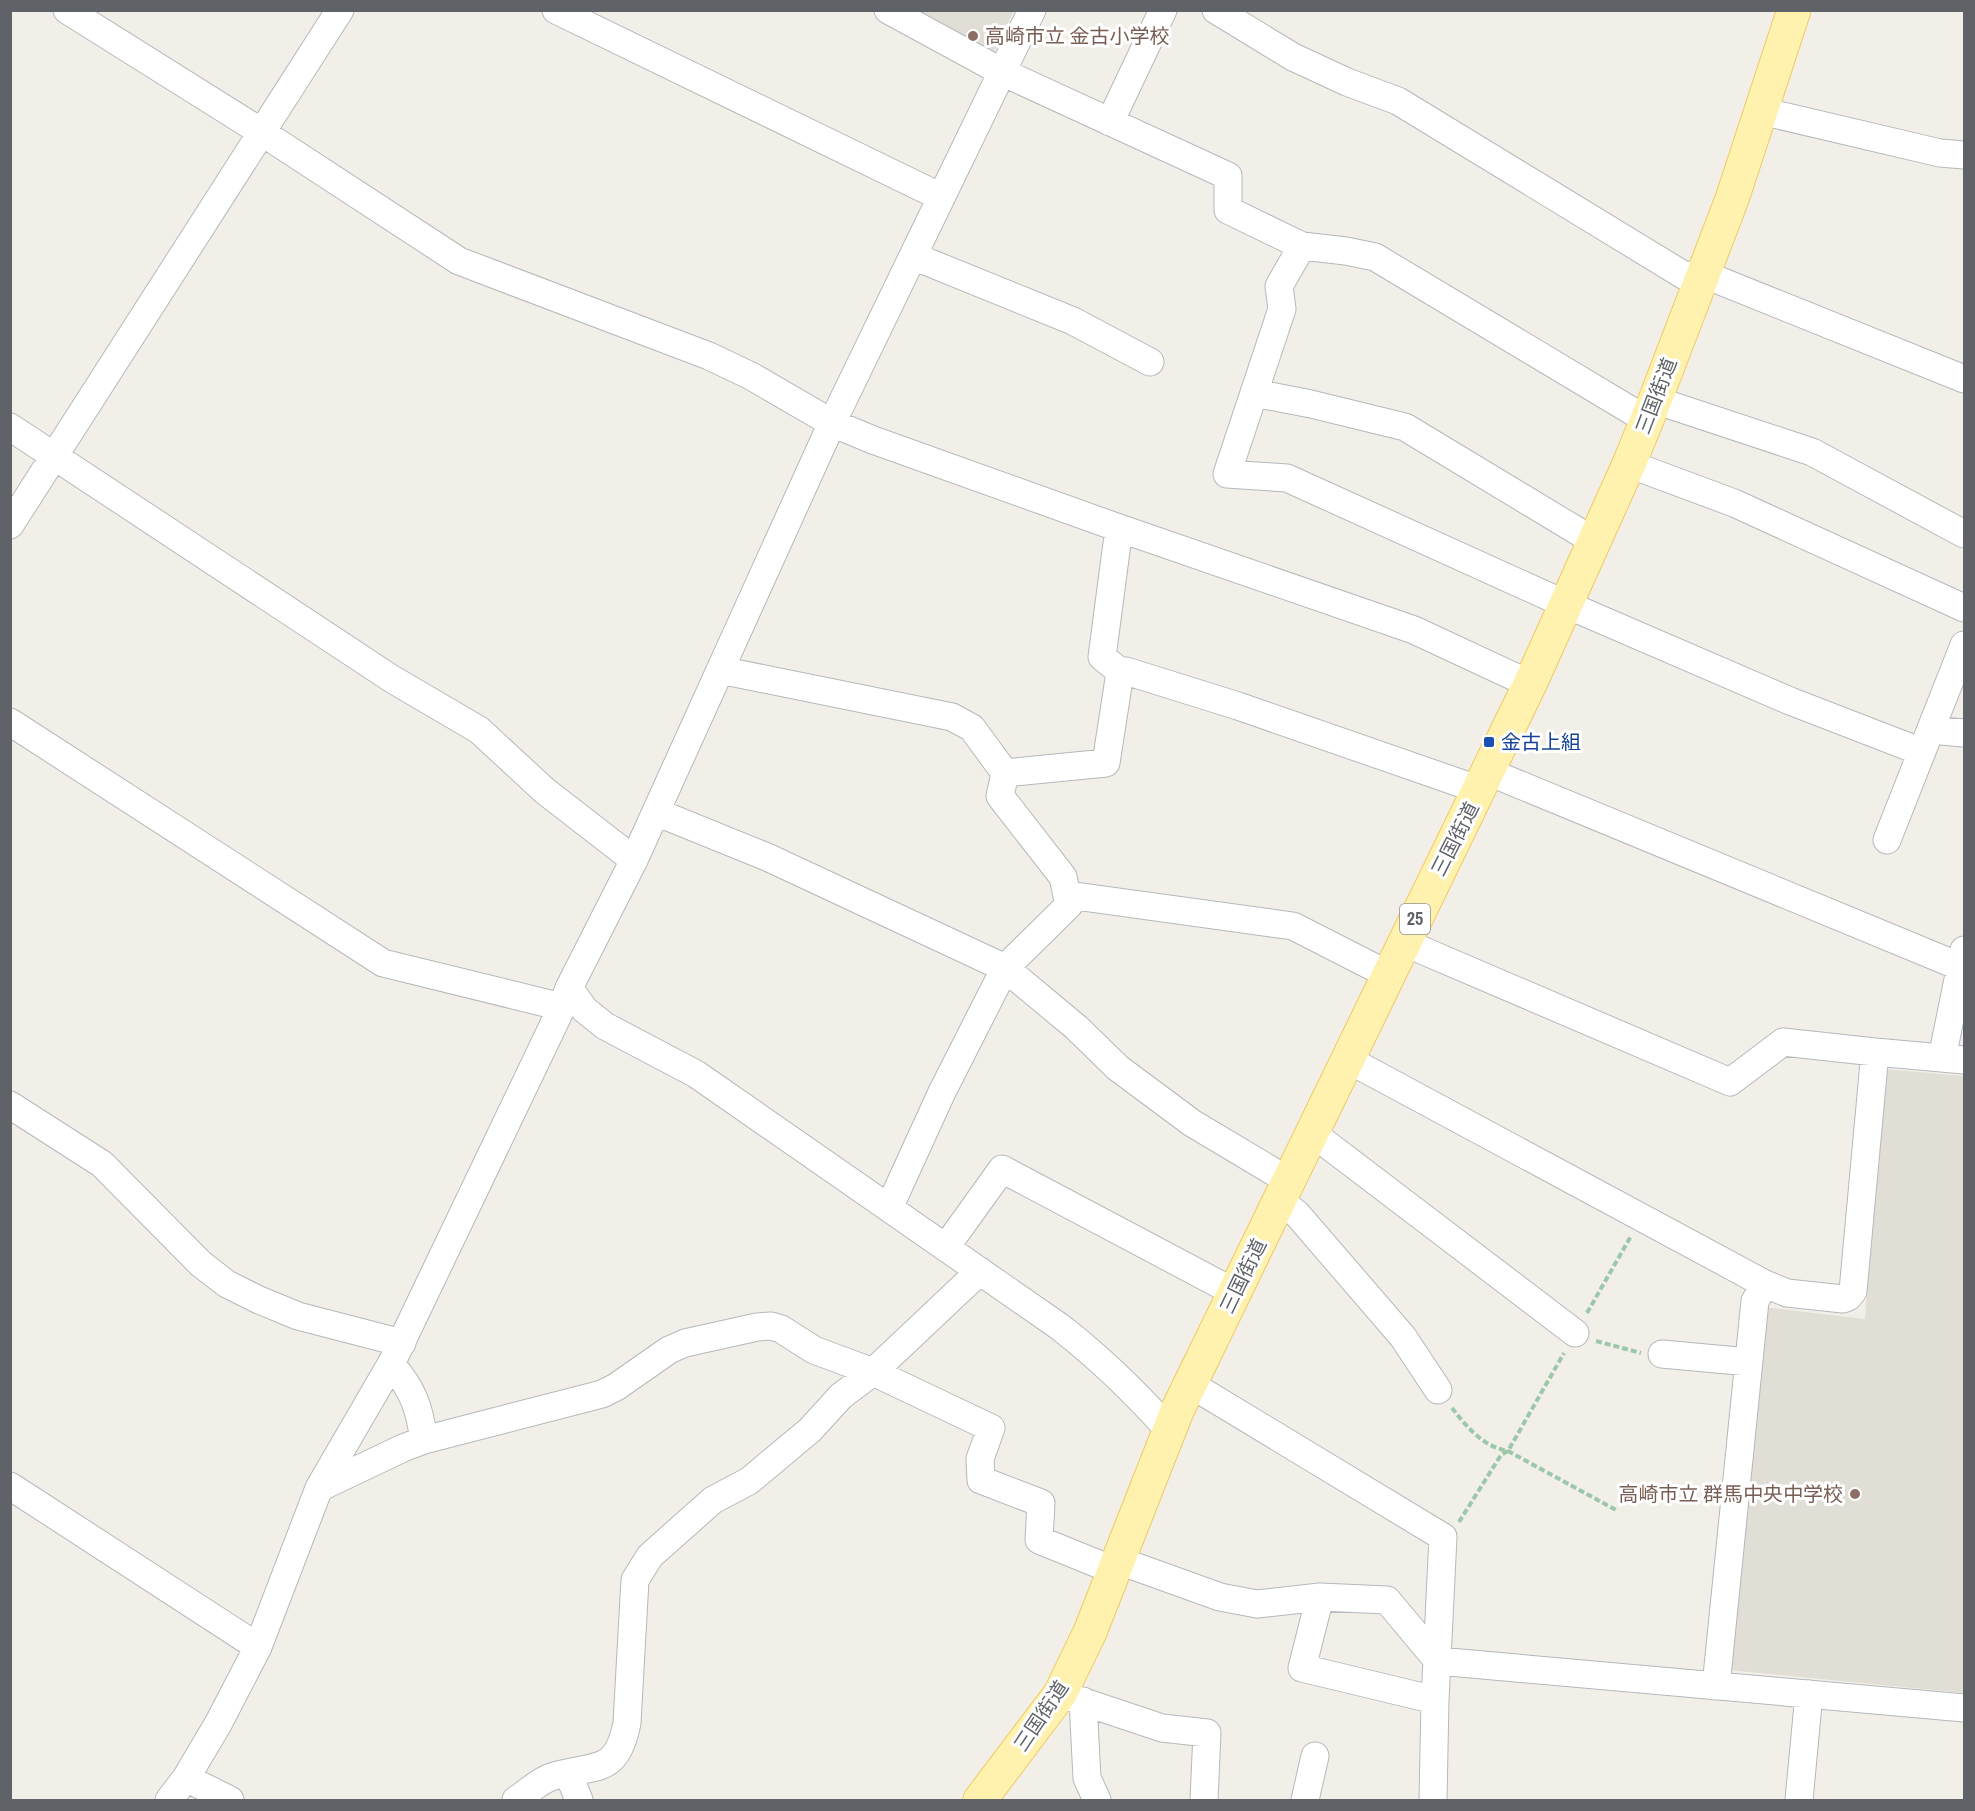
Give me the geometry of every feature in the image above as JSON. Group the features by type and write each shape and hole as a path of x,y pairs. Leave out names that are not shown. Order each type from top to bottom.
{"main road":[{"name":"三国街道","path":"981,1800 1071,1698 1090,1632 1168,1429 1285,1191 1403,942 1484,781 1629,464 1732,199 1794,10"}],"street":[{"path":"67,10 459,261 708,356 751,376 832,423 947,468 1414,630 1530,684"},
{"path":"10,525 340,10"},
{"path":"556,10 941,197"},
{"path":"888,10 1002,72 1228,176 1228,210 1302,246 1375,257 1651,410 1812,452 1965,534"},
{"path":"169,1800 186,1778 218,1724 258,1647 320,1488 397,1354 634,860 832,423 1032,10"},
{"path":"1110,122 1163,10"},
{"path":"1216,10 1293,57 1347,82 1398,101 1685,276 1703,274 1965,380"},
{"path":"1761,111 1940,153 1965,155"},
{"path":"1302,246 1280,285 1282,309 1227,474 1287,478 1565,604 1790,701 1927,741 1965,733"},
{"path":"913,256 1073,321 1150,362"},
{"path":"1254,393 1405,427 1594,541"},
{"path":"10,427 392,679 479,730 545,791 634,860"},
{"path":"1629,464 1734,503 1965,608"},
{"path":"1119,528 1102,657 1122,673"},
{"path":"1887,840 1965,645"},
{"path":"720,670 952,717 972,728 1005,773 1000,796 1062,877 1068,895 1069,905 1005,968 942,1092 889,1208"},
{"path":"1005,773 1106,763 1119,679 1126,671 1484,781 1963,958 1954,1059 1783,1042 1730,1082 1403,942"},
{"path":"10,722 383,963 566,998 605,1026 696,1074 946,1247 1096,1355 1130,1386 1168,1429"},
{"path":"656,812 767,857 1005,968 1077,1028 1118,1068 1285,1191 1296,1214 1387,1317 1438,1390"},
{"path":"1068,895 1293,926 1389,975"},
{"path":"1347,1059 1765,1284 1786,1293 1842,1299 1848,1298 1853,1291 1875,1052"},
{"path":"10,1105 102,1164 201,1264 226,1284 298,1316 397,1354 418,1407 424,1440"},
{"path":"1312,1135 1575,1333"},
{"path":"946,1247 1002,1169 1234,1292"},
{"path":"516,1800 549,1777 593,1769 607,1763 616,1755 623,1742 627,1723 634,1580 650,1556 713,1500 749,1481 810,1430 841,1396 873,1372 980,1271"},
{"path":"1716,1686 1755,1301 1765,1284"},
{"path":"320,1488 424,1440 602,1394 616,1387 669,1350 685,1343 771,1326 781,1329 814,1350 873,1372 992,1428 980,1458 981,1480 1041,1503 1039,1540 1115,1565 1220,1597 1257,1604 1320,1598 1386,1600 1438,1661 1965,1708"},
{"path":"1662,1354 1749,1362"},
{"path":"1190,1384 1443,1537 1435,1700 1433,1800"},
{"path":"10,1486 258,1647"},
{"path":"1320,1598 1302,1668 1435,1700"},
{"path":"1799,1800 1809,1694"},
{"path":"1097,1800 1087,1778 1071,1698 1162,1728 1207,1732 1204,1800"},
{"path":"1305,1800 1315,1756"},
{"path":"568,1773 579,1800"},
{"path":"186,1778 230,1800"}],"path":[{"path":"1575,1333 1636,1353 1662,1354"},
{"path":"1438,1390 1467,1428 1496,1449 1508,1451 1616,1510"},
{"path":"1443,1537 1453,1532 1501,1455 1508,1451"}],"shaded area":[{"name":"高崎市立 金古小学校","path":"898,11 1014,11 989,61"},
{"name":"高崎市立 群馬中央中学校","path":"1884,1069 1964,1076 1964,1693 1728,1670 1762,1307 1865,1319"}],"place":[{"name":"高崎市立 金古小学校","path":"973,36"},
{"name":"金古上組","path":"1489,742"},
{"name":"高崎市立 群馬中央中学校","path":"1855,1494"}]}
